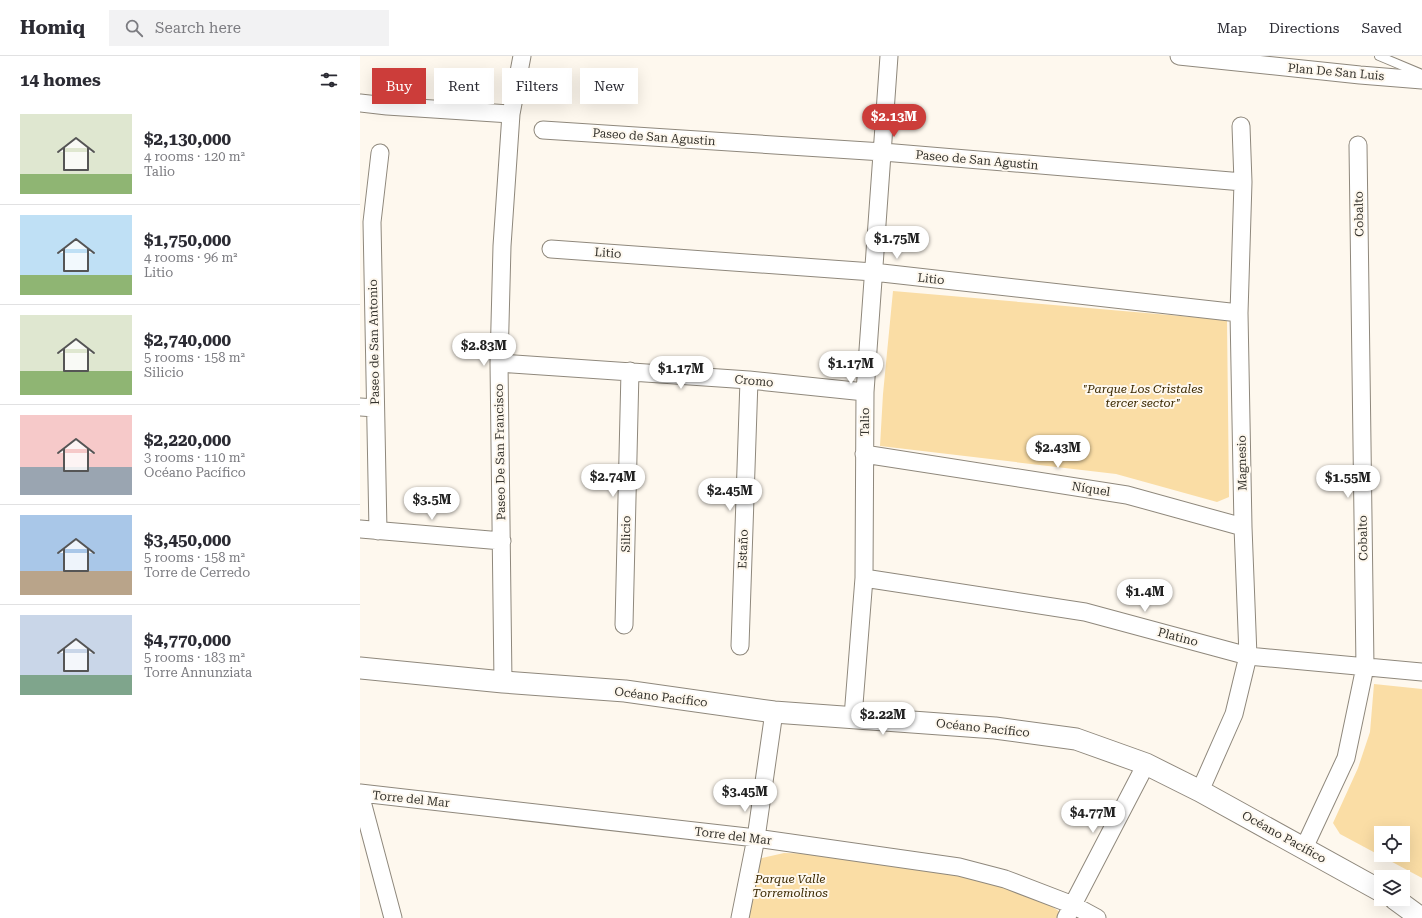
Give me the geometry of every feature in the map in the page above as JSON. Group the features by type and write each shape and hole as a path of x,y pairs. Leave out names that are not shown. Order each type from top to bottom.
{"street":[{"name":"Paseo De San Francisco","path":"503,682 499,363 502,246 511,114 522,56"},
{"name":"Talio","path":"853,717 864,578 865,392 889,56"},
{"name":"Plan De San Luis","path":"1179,56 1338,73 1422,80"},
{"path":"360,103 511,114"},
{"name":"Magnesio","path":"1200,791 1234,714 1248,656 1243,527 1239,313 1242,182 1241,126"},
{"name":"Paseo de San Agustin","path":"543,130 883,152 1242,182"},
{"name":"Cobalto","path":"1304,848 1346,758 1365,667 1358,145"},
{"name":"Paseo de San Antonio","path":"378,531 367,407 366,221 380,153"},
{"name":"Litio","path":"551,249 873,272 1239,313"},
{"name":"Cromo","path":"499,363 749,380 865,392"},
{"name":"Silicio","path":"624,625 630,371"},
{"name":"Estaño","path":"740,646 749,380"},
{"name":"Níquel","path":"864,454 1127,495 1243,527"},
{"path":"360,529 502,541"},
{"name":"Platino","path":"864,578 1084,612 1248,656 1422,672"},
{"name":"Océano Pacífico","path":"360,668 503,682 625,691 774,712 996,728 1076,739 1146,764 1200,791 1374,887"},
{"path":"740,918 756,838 774,712"},
{"path":"1070,912 1146,764"},
{"path":"360,794 397,918"},
{"name":"Torre del Mar","path":"360,794 756,838 959,867 1005,879 1070,912 1097,918"},
{"path":"1405,906 1421,918"}],"lane":[{"path":"1379,56 1422,74"}],"green space":[{"name":"\"Parque Los Cristales tercer sector\"","path":"893,291 1227,320 1229,497 1217,502 1116,474 880,446 883,394"},
{"path":"1374,684 1422,689 1422,878 1410,872 1410,870 1392,862 1410,862 1410,826 1374,826 1374,852 1340,834 1333,823 1358,768 1370,732"},
{"name":"Parque Valle Torremolinos","path":"784,853 825,854 968,874 1044,901 1060,912 1057,918 746,918 758,859"}]}
